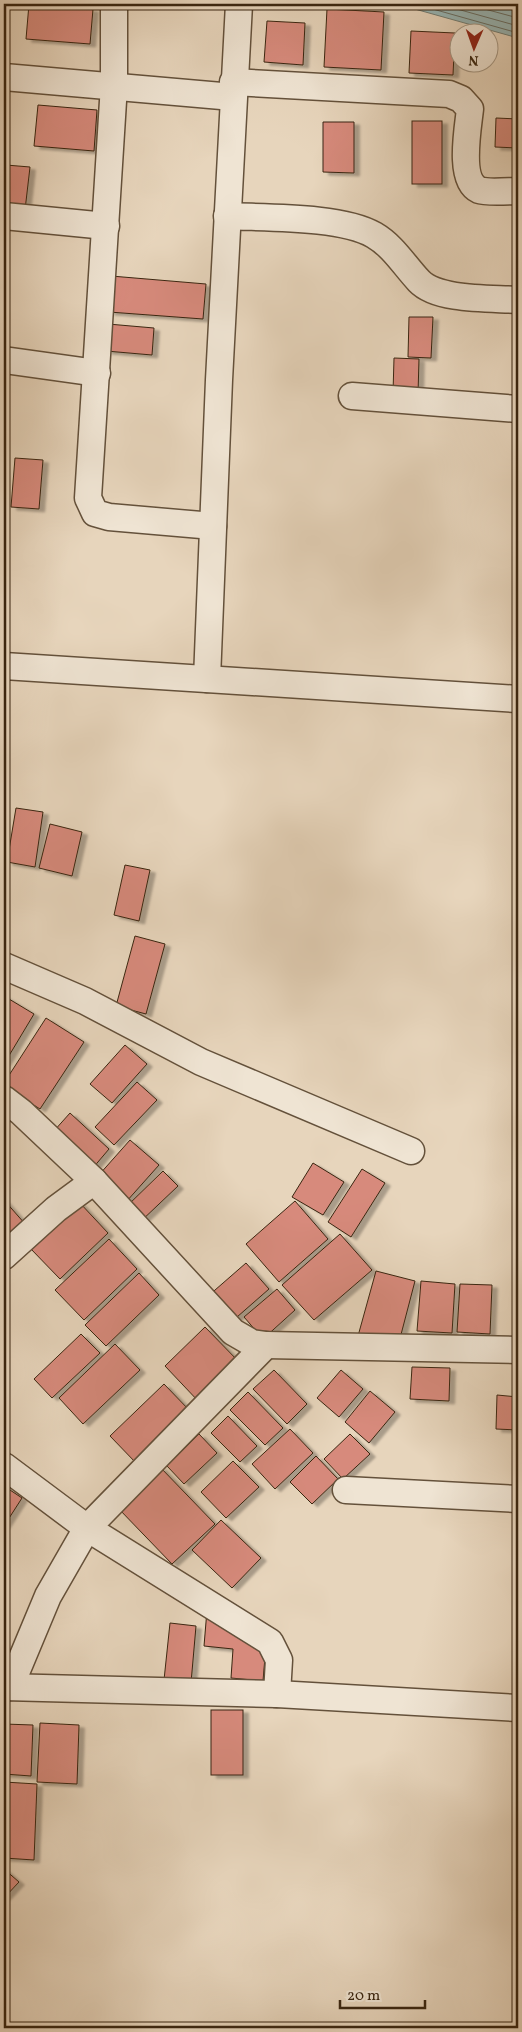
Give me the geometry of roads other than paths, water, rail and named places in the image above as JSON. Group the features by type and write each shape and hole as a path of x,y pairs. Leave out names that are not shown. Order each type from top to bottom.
{"street":[{"path":"114,4 114,85 88,498 95,513 108,518 213,526"},
{"path":"208,679 227,216 239,4"},
{"path":"4,77 114,85 233,90 449,94 461,99 470,109 465,163 470,182 480,190 518,191"},
{"path":"4,216 106,226"},
{"path":"227,216 335,223 354,228 373,234 387,245 420,283 434,290 455,296 518,300"},
{"path":"4,360 97,373"},
{"path":"352,396 518,409"},
{"path":"4,666 518,698"},
{"path":"4,966 85,1001 201,1062 411,1151"},
{"path":"4,1100 21,1112 94,1181 233,1332 252,1343 266,1345 518,1350"},
{"path":"4,1256 56,1209 94,1181"},
{"path":"266,1345 87,1528 48,1596 7,1687 277,1694 518,1708"},
{"path":"4,1466 87,1528 270,1642 279,1660 277,1694"},
{"path":"346,1490 518,1499"}],"water":[{"path":"397,4 518,4 518,38 500,33 500,22 461,22"}]}
